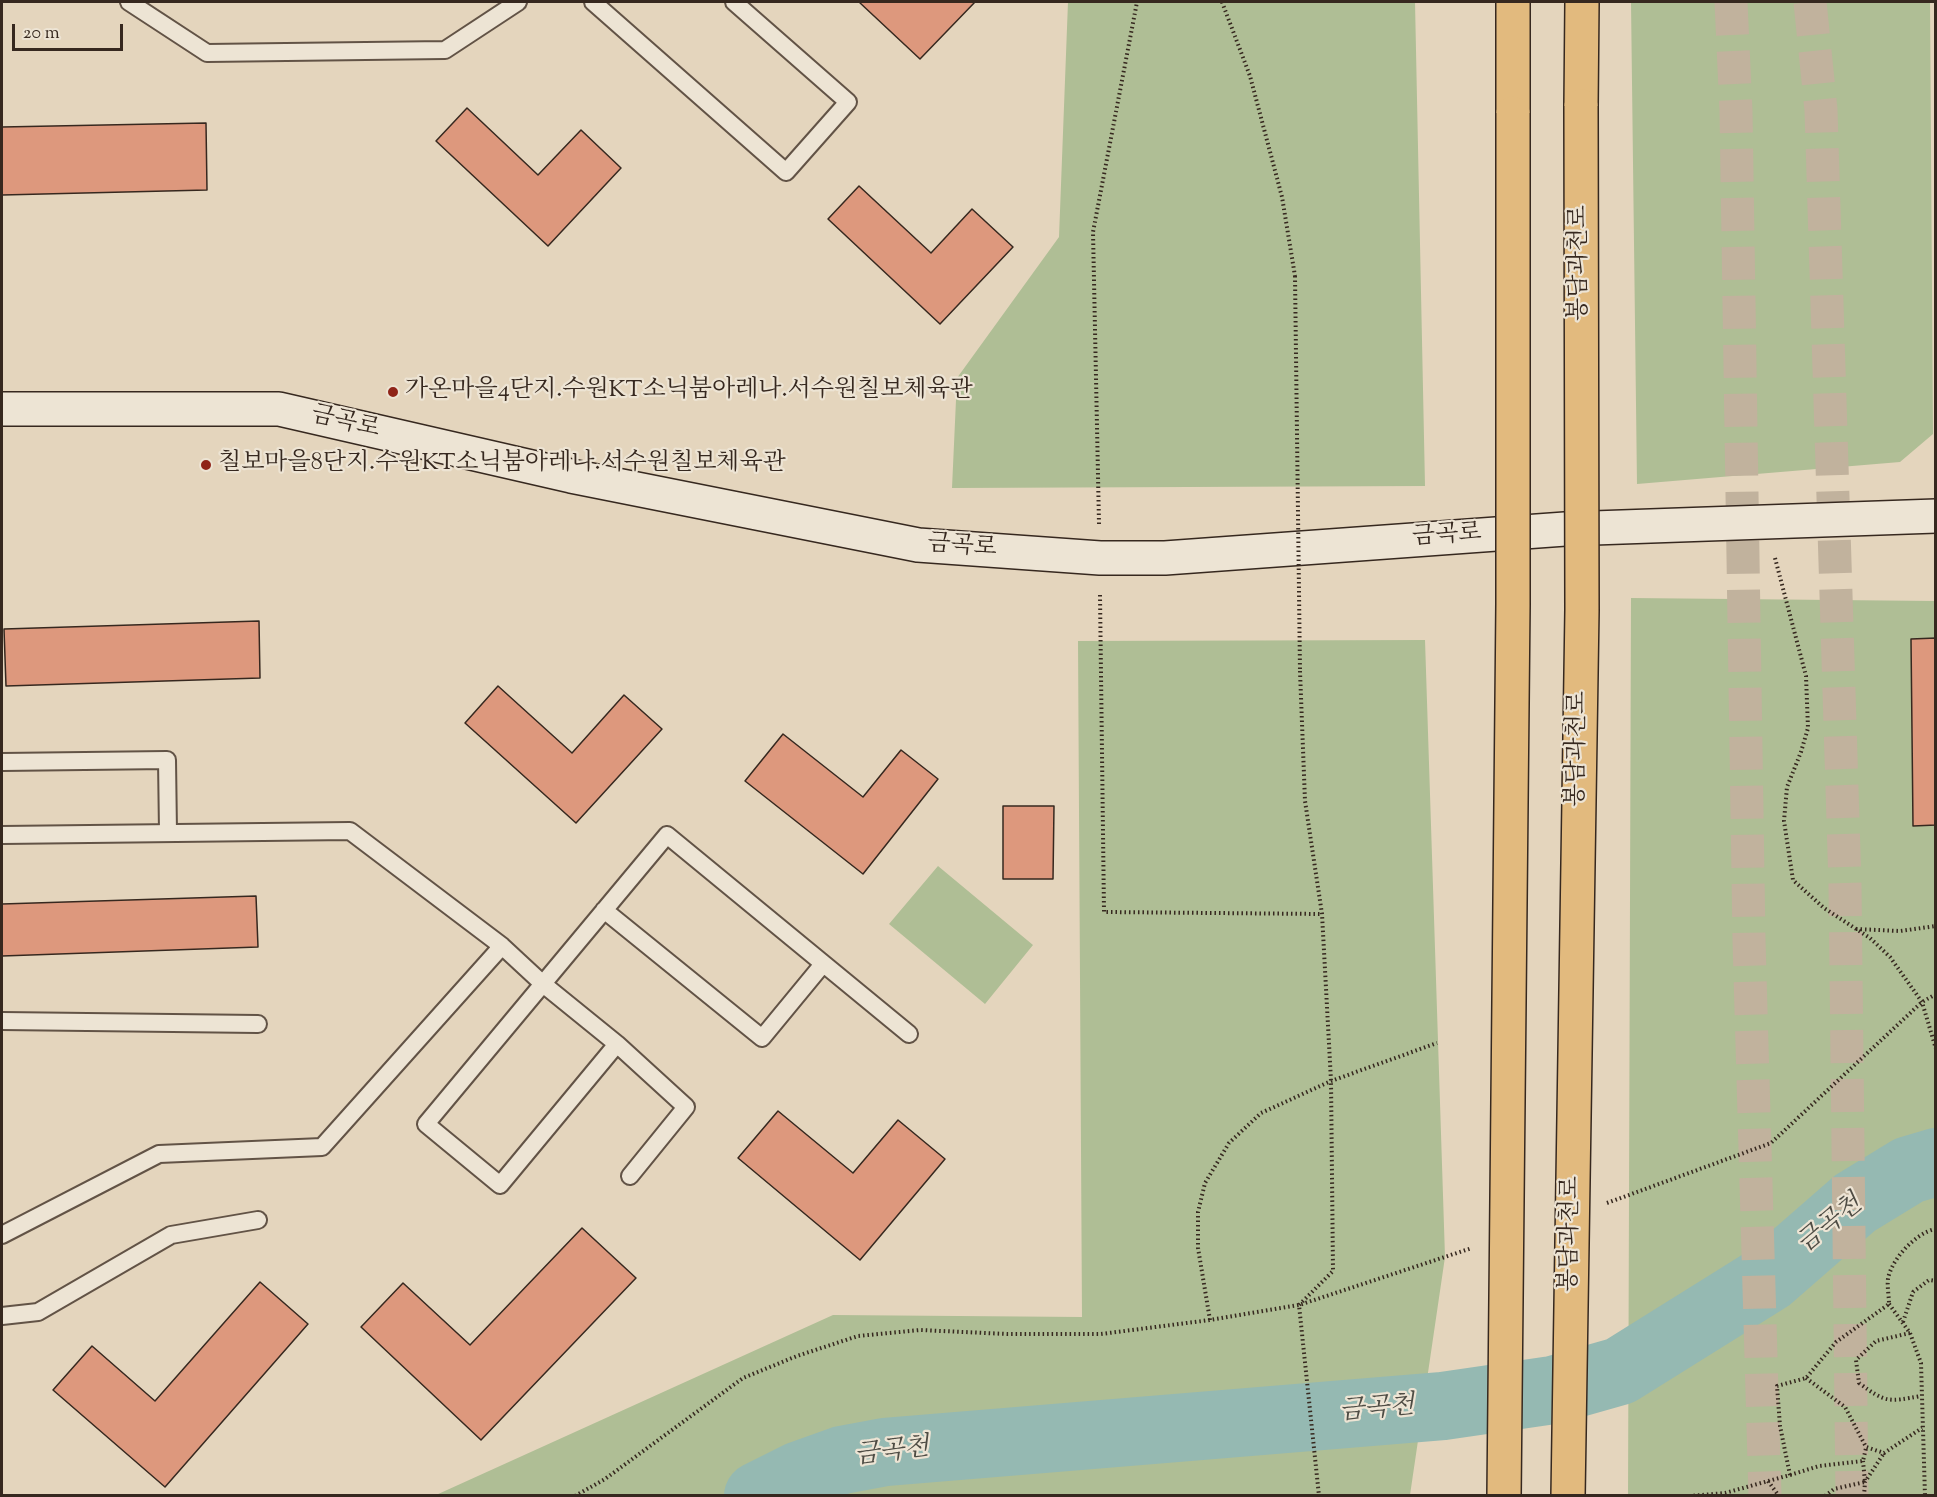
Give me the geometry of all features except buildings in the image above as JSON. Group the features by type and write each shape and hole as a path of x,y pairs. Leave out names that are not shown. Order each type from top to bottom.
{"highway":[{"path":"1504,1496 1513,604 1513,2"},
{"name":"봉담과천로","path":"1568,1496 1582,610 1582,2"}],"main road":[{"name":"금곡로","path":"2,409 279,409 571,476 918,545 1100,558 1177,557 1564,529 1935,516"}],"lane":[{"path":"129,2 207,53 445,50 518,2"},
{"path":"593,2 786,172 848,102 734,2"},
{"path":"2,762 167,760 168,832"},
{"path":"2,835 350,831 502,946 543,984 617,1044 686,1107 630,1176"},
{"path":"617,1044 500,1185 426,1124 668,835 909,1034"},
{"path":"604,910 762,1038 823,964"},
{"path":"2,1235 159,1154 322,1147 502,946"},
{"path":"2,1021 258,1024"},
{"path":"2,1316 38,1312 171,1235 258,1220"}],"path":[{"path":"1137,2 1093,232 1104,912 1322,914"},
{"path":"1222,2 1250,76 1279,186 1294,276 1300,671 1305,801 1322,914 1331,1081 1334,1271 1299,1305"},
{"path":"1766,522 1806,676 1808,728 1801,752 1786,787 1784,821 1793,880 1824,908 1870,938 1890,957 1922,1002 1935,1049"},
{"path":"1855,929 1900,931 1935,926"},
{"path":"1604,1204 1771,1143 1922,1002 1935,994"},
{"path":"1210,1320 1198,1248 1198,1212 1205,1183 1229,1143 1261,1113 1331,1081 1437,1043"},
{"path":"1924,1496 1921,1363 1911,1333 1889,1304 1888,1278 1901,1250 1929,1230 1935,1229"},
{"path":"575,1496 606,1479 743,1378 797,1356 858,1336 920,1330 1007,1334 1101,1334 1210,1320 1299,1305 1480,1245"},
{"path":"1903,1323 1913,1292 1929,1280 1935,1281"},
{"path":"1790,1475 1780,1426 1777,1386 1806,1378 1836,1342 1889,1304"},
{"path":"1299,1305 1319,1496"},
{"path":"1911,1333 1876,1341 1856,1360 1859,1383 1881,1399 1899,1400 1921,1396"},
{"path":"1806,1378 1845,1407 1866,1447 1863,1461 1864,1496"},
{"path":"1825,1496 1834,1489 1864,1482 1884,1453 1922,1428"},
{"path":"1866,1447 1884,1453"},
{"path":"1689,1496 1725,1493 1819,1466 1863,1461"},
{"path":"1768,1481 1779,1496"}],"green space":[{"path":"1068,2 1415,2 1425,486 952,488 957,378 1059,237"},
{"path":"1631,2 1930,2 1933,434 1900,462 1637,484"},
{"path":"1631,598 1935,601 1935,1495 1628,1496"},
{"path":"1425,640 1445,1257 1410,1495 436,1495 833,1315 1082,1317 1078,641"},
{"path":"938,866 1033,945 985,1004 889,924"}],"waterway":[{"name":"금곡천","path":"758,1496 800,1475 842,1460 885,1452 1443,1406 1553,1390 1620,1371 1769,1278 1855,1203 1909,1170 1936,1162"}],"tunnel":[{"path":"1731,2 1736,111 1749,940 1765,1496"},
{"path":"1810,2 1821,110 1845,885 1852,1496"}],"place":[{"name":"가온마을4단지.수원KT소닉붐아레나.서수원칠보체육관","path":"393,392"},
{"name":"칠보마을8단지.수원KT소닉붐아레나.서수원칠보체육관","path":"206,465"}]}
